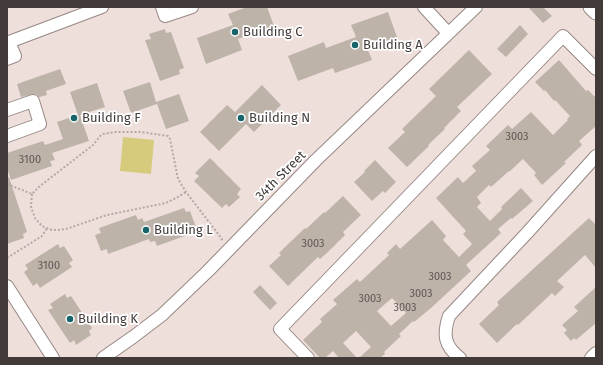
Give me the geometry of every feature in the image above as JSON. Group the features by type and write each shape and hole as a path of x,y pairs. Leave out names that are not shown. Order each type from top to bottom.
{"main road":[{"path":"591,7 596,12"}],"street":[{"path":"7,59 15,56 10,42 102,7"},
{"path":"162,7 165,16 192,7"},
{"path":"424,7 448,33"},
{"name":"34th Street","path":"103,358 162,315 316,160 448,33 468,9"},
{"path":"308,358 280,328 563,36 596,69"},
{"path":"7,110 33,101 40,124 7,136"},
{"path":"460,358 449,347 445,337 445,326 449,316 527,233 596,156"},
{"path":"7,286 53,358"},
{"path":"591,358 596,353"}],"path":[{"path":"186,192 166,204 107,215 57,230 52,230 41,225 33,214 31,207 32,194 40,186 93,146 100,135 114,132 141,132 168,136 170,139 178,179 186,192 222,239 221,240"},
{"path":"7,184 32,194"},
{"path":"7,258 42,236 47,228"}],"shaded area":[{"path":"123,137 154,140 151,174 120,171"}],"building":[{"name":"Building C","path":"247,7 267,7 274,26 238,39 242,50 206,64 197,38 233,25 228,14"},
{"path":"528,7 543,7 552,16 543,23"},
{"name":"Building A","path":"388,12 397,37 367,48 372,60 335,73 333,68 298,81 288,56 324,42 326,48 356,37 351,25"},
{"path":"520,25 528,34 506,57 497,49"},
{"path":"165,29 166,33 171,32 184,68 179,70 180,74 160,81 145,40 151,39 149,34"},
{"path":"469,50 492,74 457,107 461,111 428,145 429,146 407,167 388,148 405,132 402,129 436,96 429,89"},
{"path":"559,60 586,91 588,90 596,98 596,126 579,141 582,145 564,162 566,163 542,185 534,175 536,173 523,159 491,187 489,185 477,197 481,203 477,207 490,221 502,209 501,207 521,188 533,201 498,229 501,233 466,265 471,271 431,308 414,322 413,321 399,334 401,336 384,352 385,354 380,358 359,358 371,347 356,331 343,343 357,358 339,358 333,351 325,358 320,358 303,340 322,322 320,319 337,304 333,300 357,279 360,282 389,255 387,253 396,244 400,249 432,220 446,236 443,240 459,257 472,244 463,234 466,231 436,198 458,177 463,183 476,171 472,166 490,150 486,146 508,125 512,129 531,112 553,135 568,120 567,119 570,116 545,90 544,91 535,82","holes":["392,298 406,313 391,326 377,311"]},
{"path":"60,69 66,84 46,91 47,95 39,97 34,94 21,97 17,84"},
{"path":"150,82 156,102 179,94 189,121 166,129 157,104 131,113 123,91"},
{"path":"97,83 105,107 80,115 89,141 52,153 55,160 50,161 52,166 11,180 7,168 7,153 43,141 45,145 63,139 57,122 78,115 70,92"},
{"name":"Building N","path":"262,85 281,105 254,132 246,124 219,151 200,132 227,105 235,112"},
{"path":"210,158 241,189 237,194 240,197 229,207 226,204 222,208 194,181 199,176 195,173"},
{"path":"375,160 396,182 385,193 383,191 372,201 354,182"},
{"path":"7,177 9,177 27,232 23,234 24,238 7,244"},
{"path":"343,196 361,215 343,232 345,235 328,252 320,259 318,257 288,286 269,266 281,255 279,253 305,228 306,229 324,212 325,213"},
{"name":"Building L","path":"184,208 186,212 190,211 196,227 191,228 193,233 157,246 155,241 150,242 149,239 108,254 107,249 101,251 95,235 101,233 99,228 136,215 138,220 142,218 144,222"},
{"path":"589,218 596,225 596,268 585,255 557,281 564,287 555,296 552,293 497,343 479,324 499,305 497,302"},
{"path":"58,244 60,248 64,246 73,260 69,263 72,267 40,288 37,283 33,286 24,272 28,269 25,265"},
{"path":"260,285 277,303 270,310 253,292"},
{"path":"596,287 596,323 576,340 574,338 571,341 564,333 567,330 562,325 578,311 574,307"},
{"name":"Building K","path":"65,294 67,298 71,296 92,328 89,331 91,335 76,345 74,340 70,343 48,310 53,308 50,304"}],"place":[{"name":"Building C","path":"235,32"},
{"name":"Building A","path":"355,45"},
{"name":"Building F","path":"74,118"},
{"name":"Building N","path":"241,118"},
{"name":"Building L","path":"146,230"},
{"name":"Building K","path":"70,319"}]}
